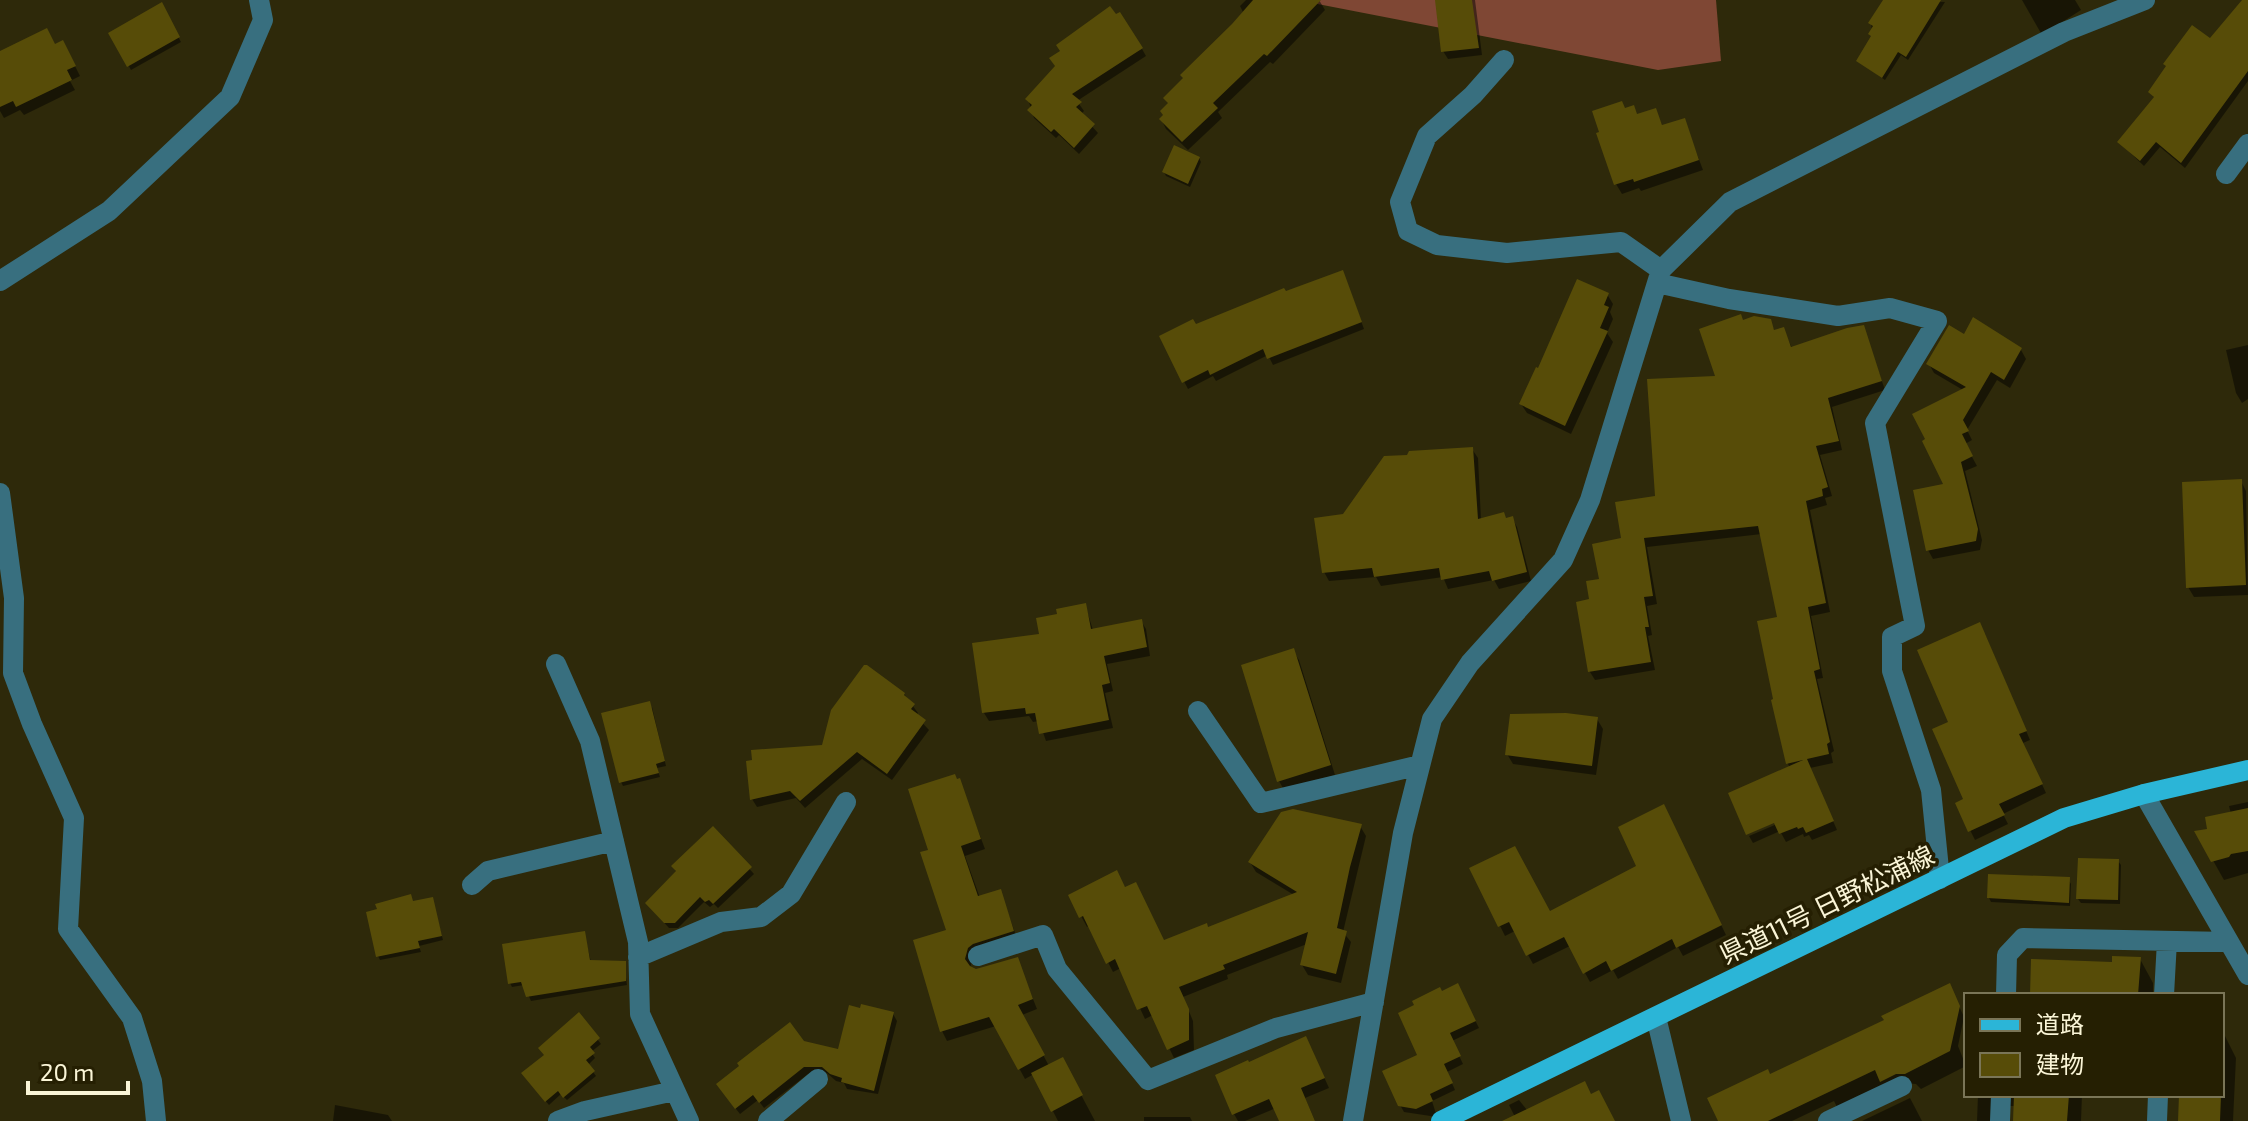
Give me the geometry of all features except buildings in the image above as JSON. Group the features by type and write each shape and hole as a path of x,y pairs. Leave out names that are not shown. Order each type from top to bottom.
{"main road":[{"name":"県道11号 日野松浦線","path":"1441,1121 2064,818 2144,794 2248,770"}],"street":[{"path":"0,281 109,211 230,97 263,20 259,0"},
{"path":"1353,1121 1403,833 1432,719 1470,663 1563,560 1590,500 1659,276 1730,202 2064,32 2145,0"},
{"path":"1504,60 1473,95 1427,136 1400,202 1408,231 1437,245 1507,253 1621,242 1659,276 1729,299 1838,316 1890,308 1937,321 1875,423 1915,626 1892,637 1892,671 1931,790 1940,879"},
{"path":"2226,174 2248,144"},
{"path":"0,493 14,598 13,673 74,818 68,929 132,1018 152,1081 156,1121"},
{"path":"556,664 590,741 638,942 640,1014 689,1121"},
{"path":"1198,711 1261,803 1420,765"},
{"path":"2144,794 2248,975"},
{"path":"638,957 721,922 761,917 791,894 846,802"},
{"path":"472,885 488,871 614,841"},
{"path":"978,956 1043,935 1057,969 1148,1080 1276,1028 1374,1002"},
{"path":"2006,993 2007,955 2023,938 2229,942"},
{"path":"2164,993 2167,941"},
{"path":"1656,1017 1681,1121"},
{"path":"768,1121 818,1079"},
{"path":"1828,1121 1902,1086"},
{"path":"558,1121 585,1111 674,1091"},
{"path":"2000,1121 2001,1097"},
{"path":"2157,1121 2158,1097"}],"shaded area":[{"path":"1297,0 1716,0 1721,61 1658,70"}]}
